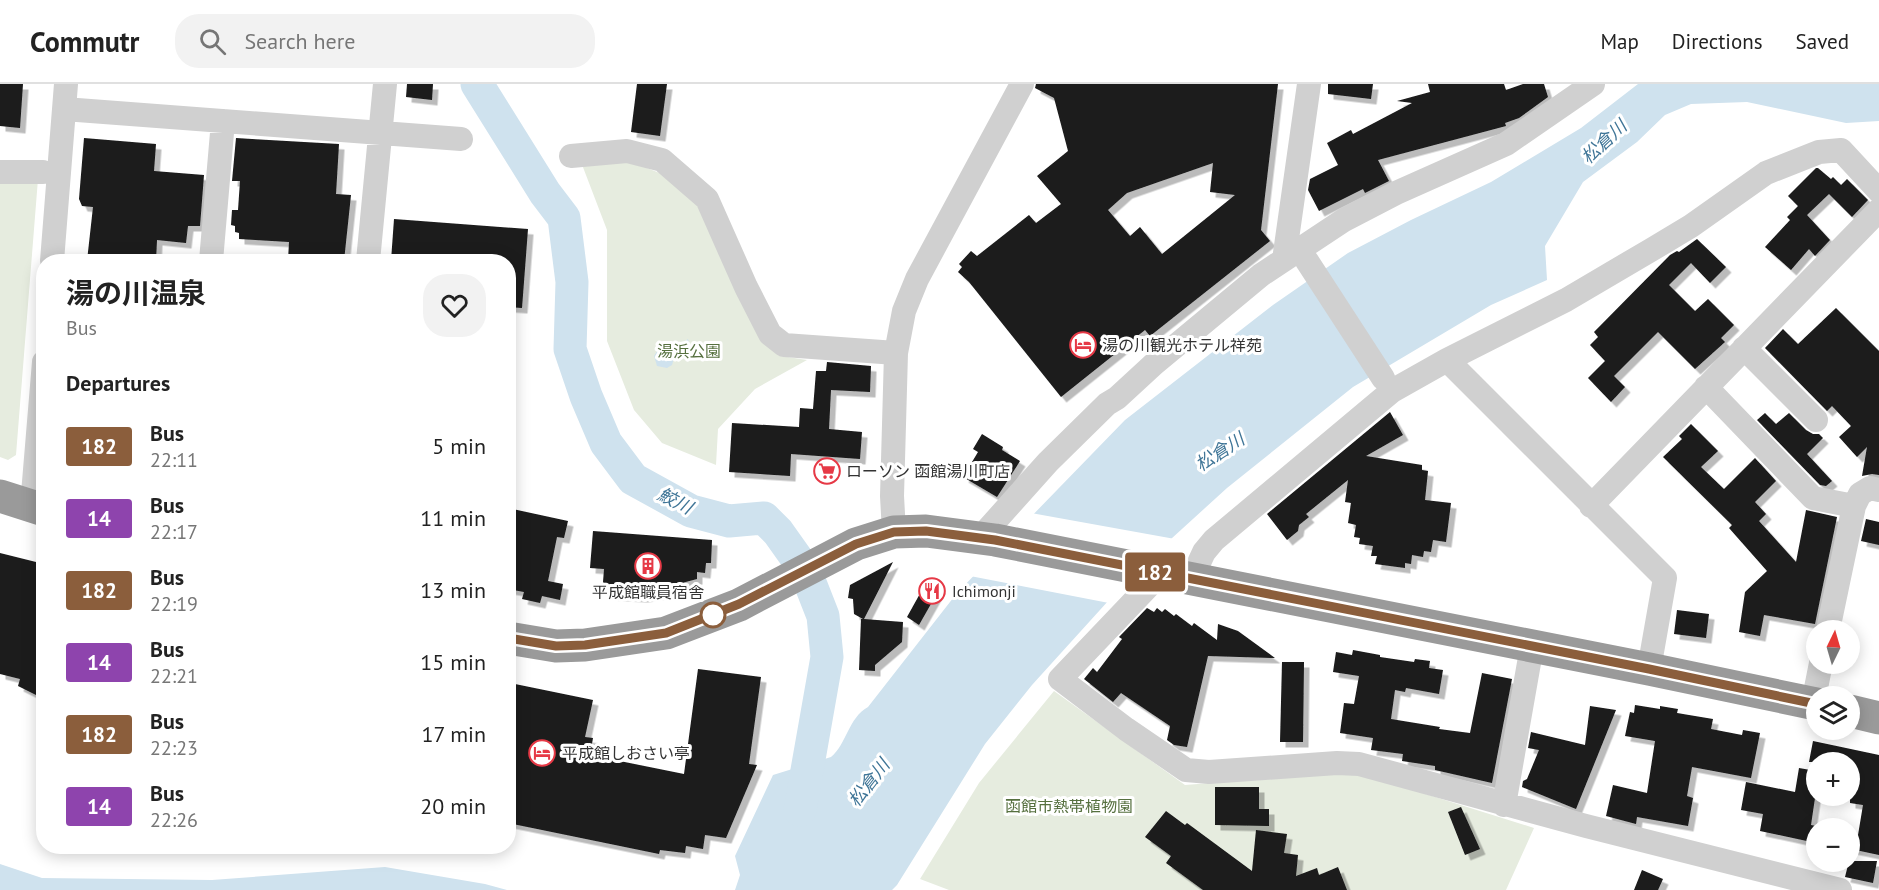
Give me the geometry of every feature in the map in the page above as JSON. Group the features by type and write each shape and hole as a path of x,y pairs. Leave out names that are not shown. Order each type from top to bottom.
{"highway":[{"path":"0,496 36,507"},
{"path":"516,639 556,646 585,645 666,633 730,608 856,544 894,532 926,531 988,539 1806,701"},
{"path":"1860,713 1879,718"}],"street":[{"path":"53,254 66,84"},
{"path":"369,254 385,84"},
{"path":"894,532 892,496 896,352 904,311 917,279 1022,84"},
{"path":"1309,84 1300,263 1382,377"},
{"path":"988,539 1048,462 1107,404 1261,275 1300,263 1344,220 1396,193 1506,144 1579,89"},
{"path":"64,109 461,139"},
{"path":"212,254 223,121"},
{"path":"1840,890 1504,805 1359,764 1337,763 1209,772 1186,770 1126,729 1060,679 1167,575 1204,552 1214,540 1392,391 1447,360 1566,300 1691,226 1766,172 1819,152 1841,150 1879,191"},
{"path":"571,156 627,151 662,160 707,199 746,287 770,334 784,345 896,352"},
{"path":"0,172 43,172"},
{"path":"1591,506 1879,210"},
{"path":"1744,348 1816,420"},
{"path":"1447,360 1665,578 1649,669"},
{"path":"1706,387 1813,498 1854,506"},
{"path":"1830,620 1854,506 1860,494 1870,488 1879,490"},
{"path":"1504,805 1532,646"}],"green space":[{"name":"湯浜公園","path":"581,162 632,162 672,178 703,209 781,356 807,360 755,389 718,429 716,465 662,443 634,410 607,341 607,230"},
{"path":"38,179 16,455 8,460 0,457 0,180"},
{"name":"函館市熱帯植物園","path":"1054,691 1185,785 1337,773 1362,774 1534,828 1506,890 949,890 920,879 979,783"}],"water":[{"name":"松倉川","path":"1638,84 1879,84 1879,121 1846,123 1747,102 1691,104 1665,115 1637,142 1583,182 1545,246 1547,280 1491,305 1353,387 1227,488 1109,600 1032,685 985,744 892,890 735,890 740,875 735,856 773,775 831,757 836,752 856,718 868,707 957,593 1125,420 1273,305 1348,253 1491,182 1581,128"},
{"path":"688,339 689,343 685,349 675,355 672,365 667,368 657,366 654,356 659,348 678,346"},
{"path":"0,864 42,878 212,880 385,867 485,884 507,890 0,890"}],"pier":[{"path":"1031,513 1175,539 1109,603 970,576"}],"building":[{"path":"0,84 23,84 20,128 0,126"},
{"path":"407,84 433,84 432,100 406,97"},
{"path":"637,84 667,84 660,136 631,132"},
{"path":"1036,84 1278,84 1261,230 1270,241 1150,336 1145,330 1061,397 969,282 958,272 962,267 959,264 971,251 977,256 1029,215 1036,223 1061,204 1037,176 1068,151 1054,98 1035,88","holes":["1213,163 1210,192 1235,195 1162,254 1140,227 1130,236 1108,210 1127,193"]},
{"path":"1328,84 1373,84 1371,99 1328,94"},
{"path":"1428,84 1504,84 1506,90 1523,84 1544,84 1548,97 1519,118 1505,123 1506,126 1378,160 1389,181 1365,193 1363,189 1319,211 1308,190 1310,179 1338,165 1327,143 1351,130 1353,134 1412,103 1397,101 1430,92"},
{"path":"84,138 156,144 154,171 204,175 200,226 188,226 186,243 157,240 156,254 88,254 93,207 82,206 79,199"},
{"path":"236,138 339,144 336,194 351,195 345,254 288,254 289,242 239,239 235,226 231,225 232,210 238,210 240,181 232,181"},
{"path":"1816,168 1831,179 1833,177 1841,185 1847,179 1868,200 1852,217 1829,194 1807,215 1830,240 1815,256 1809,249 1791,270 1765,247 1790,220 1787,217 1798,206 1788,196"},
{"path":"394,219 528,229 522,308 516,308 516,254 392,254"},
{"path":"1697,239 1726,267 1710,283 1691,263 1669,285 1695,311 1708,299 1734,325 1721,338 1725,342 1695,369 1658,332 1614,376 1625,387 1611,402 1588,378 1605,361 1590,345 1598,337 1594,332 1670,255 1679,252"},
{"path":"1836,308 1879,351 1879,475 1862,476 1867,447 1857,457 1839,437 1851,426 1832,406 1827,411 1765,348 1783,329 1798,344"},
{"path":"827,362 871,366 870,392 831,390 829,429 862,432 860,459 791,454 790,476 729,472 732,423 799,427 800,408 813,409 816,371 826,371"},
{"path":"1390,412 1403,435 1366,456 1422,465 1422,470 1428,471 1425,500 1451,503 1446,542 1433,540 1431,552 1424,551 1423,557 1412,555 1411,564 1405,563 1405,568 1375,564 1377,556 1371,556 1373,546 1359,544 1360,538 1354,537 1356,525 1348,523 1351,503 1345,502 1348,480 1306,514 1309,517 1287,540 1267,514"},
{"path":"1765,413 1776,424 1789,413 1806,430 1819,434 1823,438 1807,454 1832,481 1826,486 1820,485 1757,420"},
{"path":"1691,424 1718,451 1701,467 1724,489 1755,458 1776,481 1755,502 1766,514 1759,521 1796,562 1806,510 1837,517 1816,620 1806,620 1806,622 1764,615 1760,636 1739,632 1745,592 1767,571 1729,528 1732,525 1663,457 1682,439 1679,436"},
{"path":"982,434 1020,461 997,497 963,477 978,452 973,449"},
{"path":"516,510 568,521 564,538 557,537 548,581 563,584 560,600 542,596 540,603 522,599 524,592 516,590"},
{"path":"1866,519 1879,522 1879,545 1861,541"},
{"name":"平成館職員宿舎","path":"593,531 712,540 711,563 706,563 705,573 697,572 697,579 678,584 677,591 642,597 611,595 603,582 604,569 590,568"},
{"path":"0,553 36,562 36,695 18,686 20,679 0,674"},
{"path":"893,562 864,619 903,622 902,642 875,665 875,671 859,670 861,619 863,619 854,614 853,599 848,598 850,585"},
{"path":"927,581 940,588 919,625 907,617"},
{"path":"1147,608 1154,612 1157,608 1162,612 1165,609 1174,616 1176,614 1192,626 1194,623 1217,640 1218,624 1238,631 1275,658 1208,656 1187,747 1174,745 1167,740 1170,726 1121,693 1113,702 1084,679 1093,668 1097,672 1122,639 1119,637"},
{"path":"1677,610 1709,614 1706,638 1674,634"},
{"path":"1353,650 1414,662 1415,659 1430,661 1429,668 1443,670 1439,694 1406,688 1405,692 1395,690 1391,719 1440,727 1439,729 1470,733 1482,673 1512,679 1492,783 1435,770 1435,766 1402,761 1403,754 1371,750 1373,738 1340,733 1344,703 1354,704 1359,676 1333,672 1336,652 1352,655"},
{"path":"1282,662 1304,662 1303,742 1280,742"},
{"path":"698,669 761,677 749,764 757,765 726,838 705,835 703,849 686,846 685,853 660,850 659,854 516,825 516,684 593,700 585,737 593,738 590,755 684,774"},
{"path":"1635,705 1678,709 1677,713 1713,719 1711,729 1742,735 1743,730 1760,733 1751,778 1692,767 1687,796 1693,798 1688,826 1637,817 1636,824 1606,816 1613,785 1647,793 1655,741 1625,736 1630,712 1634,713"},
{"path":"1590,706 1616,710 1576,809 1522,787 1539,750 1528,748 1531,732 1585,745"},
{"path":"1813,741 1879,755 1879,855 1860,851 1860,823 1863,805 1860,805 1860,752 1811,752"},
{"path":"1799,768 1806,769 1806,806 1814,806 1812,818 1806,818 1806,841 1760,831 1763,814 1741,810 1746,782 1795,792"},
{"path":"1215,787 1259,787 1259,809 1269,809 1269,826 1215,825"},
{"path":"1461,807 1480,849 1465,855 1448,812"},
{"path":"1166,811 1185,825 1187,823 1252,871 1256,830 1287,834 1284,853 1298,855 1296,876 1317,868 1319,875 1338,867 1347,890 1203,890 1166,863 1171,856 1145,837"},
{"path":"1860,861 1877,861 1873,883 1845,877 1846,872 1860,872"},
{"path":"1642,870 1663,879 1658,890 1634,890"}],"waterway":[{"name":"鮫川","path":"477,84 545,193 564,218 572,282 570,349 586,396 606,443 633,479 691,511 729,521 764,518 778,532 805,570 823,616 827,657 800,810"}],"bus line":[{"name":"182","path":"516,640 556,646 585,645 666,633 739,604 856,544 894,532 926,531 995,540 1806,702"}],"place":[{"name":"湯の川観光ホテル祥苑","path":"1083,345"},
{"name":"ローソン 函館湯川町店","path":"827,471"},
{"name":"平成館職員宿舎","path":"648,566"},
{"name":"Ichimonji","path":"932,591"},
{"name":"平成館しおさい亭","path":"542,753"}]}
